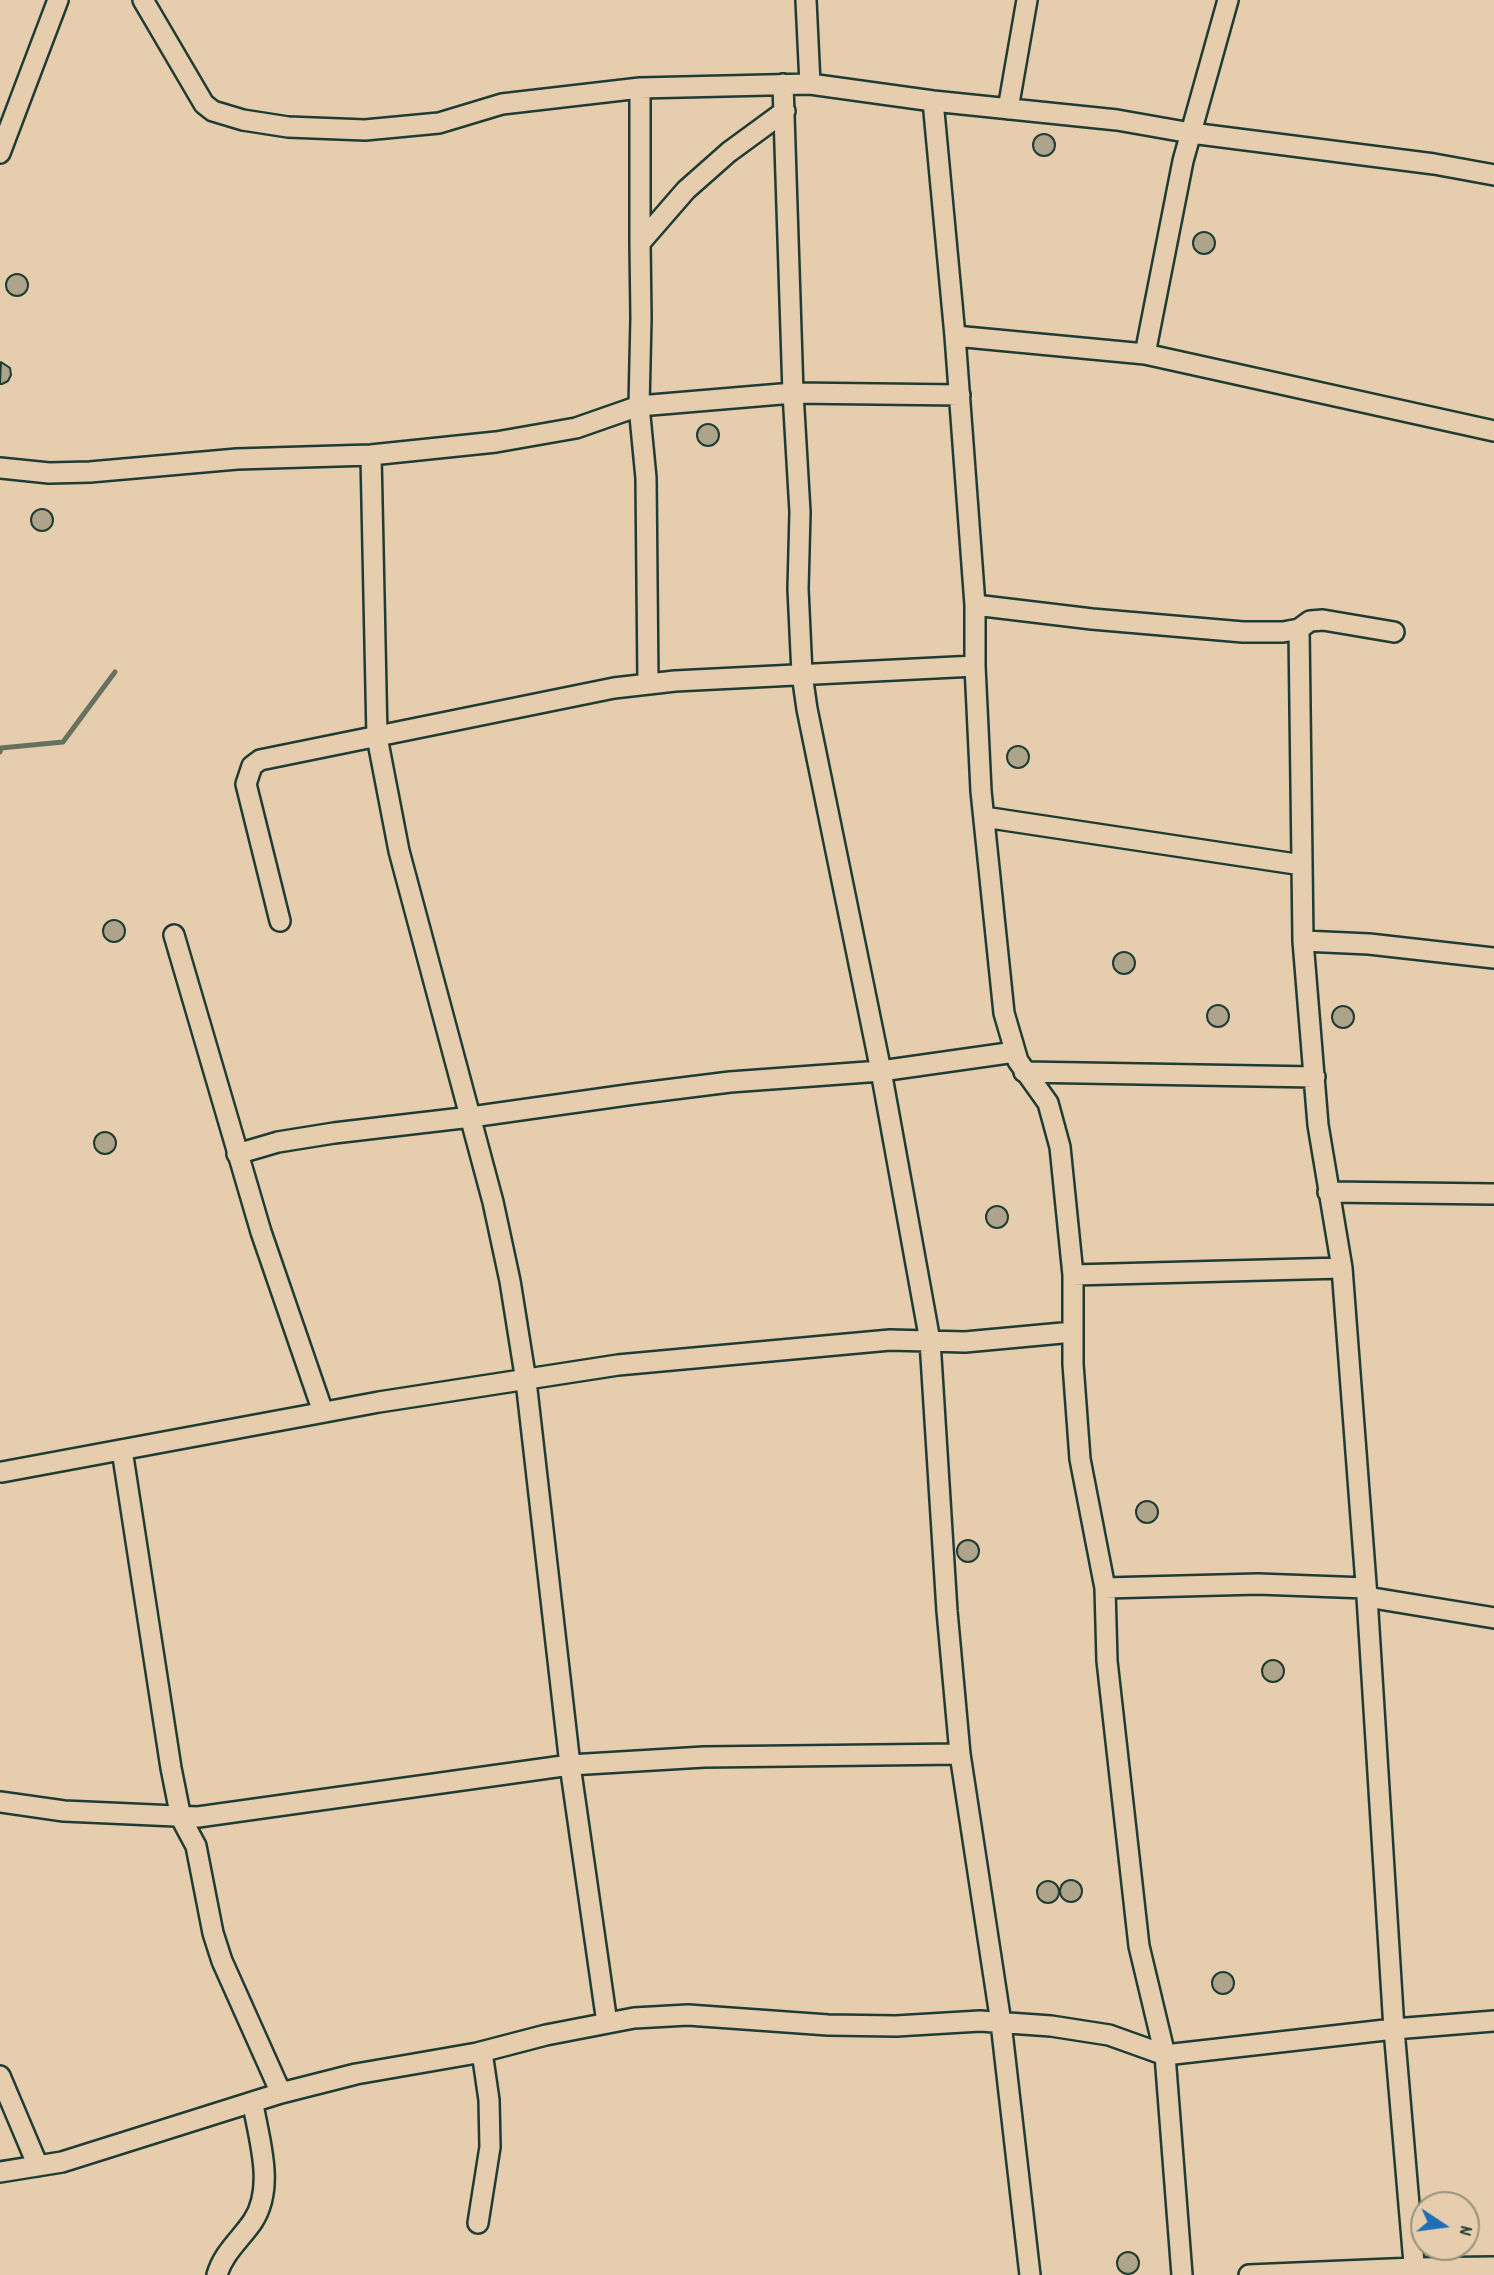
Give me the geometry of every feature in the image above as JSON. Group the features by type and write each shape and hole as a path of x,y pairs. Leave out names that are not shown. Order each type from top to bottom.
{"street":[{"path":"0,153 58,0"},
{"path":"143,0 204,104 213,111 243,120 300,128 396,128 439,123 502,104 640,88 810,84 933,101 1117,120 1191,133 1434,164 1494,175"},
{"path":"806,0 810,84"},
{"path":"1008,109 1027,0"},
{"path":"1145,354 1183,161 1228,0"},
{"path":"783,84 793,393 800,512 798,589 802,674 812,736 881,1071 930,1341 947,1611 960,1754 1001,2023 1030,2275"},
{"path":"640,88 642,317 639,406 646,478 648,684"},
{"path":"933,101 960,395 975,605 975,666 984,817 1004,1013 1015,1052 1024,1072 1048,1103 1059,1146 1073,1275 1073,1332 1080,1459 1105,1588 1107,1661 1139,1946 1165,2055 1182,2275"},
{"path":"640,243 686,190 729,152 785,111"},
{"path":"955,336 1145,354 1494,431"},
{"path":"0,468 49,473 90,472 237,459 371,455 496,442 576,428 639,406 793,393 960,395"},
{"path":"371,455 377,737 399,851 493,1202 510,1282 526,1381 570,1765 607,2023"},
{"path":"975,605 1170,627 1243,632 1283,632 1299,629 1310,621 1322,620 1394,632"},
{"path":"1299,629 1303,941 1318,1125 1342,1268 1367,1593 1394,2029 1415,2271"},
{"path":"280,921 247,793 246,784 252,766 260,760 614,688 802,674 975,666"},
{"path":"984,817 1302,865"},
{"path":"174,934 261,1232 323,1412"},
{"path":"1303,941 1369,944 1494,958"},
{"path":"237,1154 278,1142 323,1135 730,1082 881,1071 1015,1052"},
{"path":"1024,1072 1315,1077"},
{"path":"1328,1192 1494,1194"},
{"path":"1073,1275 1342,1268"},
{"path":"2,1472 379,1402 618,1365 890,1340 965,1342 1073,1332"},
{"path":"122,1450 171,1769 181,1818 196,1846 213,1933 222,1961 281,2093"},
{"path":"1105,1588 1258,1584 1367,1593 1494,1618"},
{"path":"0,1802 64,1811 181,1818 570,1765 704,1757 960,1754"},
{"path":"0,2172 62,2162 281,2093 356,2074 482,2052 546,2035 634,2018 688,2015 828,2025 896,2026 980,2021 1051,2026 1109,2035 1165,2055 1394,2029 1494,2021"},
{"path":"478,2223 490,2133 489,2100 482,2052"},
{"path":"0,2076 37,2165"},
{"path":"217,2275 228,2252 253,2221 261,2205 263,2161 253,2104"},
{"path":"1250,2275 1494,2267"}],"building":[{"path":"1044,134 1052,137 1055,145 1052,153 1044,156 1036,153 1033,145 1036,137"},
{"path":"1204,232 1212,235 1215,243 1212,251 1204,254 1196,251 1193,243 1196,235"},
{"path":"17,274 25,277 28,285 25,293 17,296 9,293 6,285 9,277"},
{"path":"1,362 10,368 11,375 8,381 0,384"},
{"path":"708,424 716,427 719,435 716,443 708,446 700,443 697,435 700,427"},
{"path":"42,509 50,512 53,520 50,528 42,531 34,528 31,520 34,512"},
{"path":"1018,746 1026,749 1029,757 1026,765 1018,768 1010,765 1007,757 1010,749"},
{"path":"114,920 122,923 125,931 122,939 114,942 106,939 103,931 106,923"},
{"path":"1124,952 1132,955 1135,963 1132,971 1124,974 1116,971 1113,963 1116,955"},
{"path":"1218,1005 1226,1008 1229,1016 1226,1024 1218,1027 1210,1024 1207,1016 1210,1008"},
{"path":"1343,1006 1351,1009 1354,1017 1351,1025 1343,1028 1335,1025 1332,1017 1335,1009"},
{"path":"105,1132 113,1135 116,1143 113,1151 105,1154 97,1151 94,1143 97,1135"},
{"path":"997,1206 1005,1209 1008,1217 1005,1225 997,1228 989,1225 986,1217 989,1209"},
{"path":"1147,1501 1155,1504 1158,1512 1155,1520 1147,1523 1139,1520 1136,1512 1139,1504"},
{"path":"968,1540 976,1543 979,1551 976,1559 968,1562 960,1559 957,1551 960,1543"},
{"path":"1273,1660 1281,1663 1284,1671 1281,1679 1273,1682 1265,1679 1262,1671 1265,1663"},
{"path":"1071,1880 1079,1883 1082,1891 1079,1899 1071,1902 1063,1899 1060,1891 1063,1883"},
{"path":"1048,1881 1056,1884 1059,1892 1056,1900 1048,1903 1040,1900 1037,1892 1040,1884"},
{"path":"1223,1972 1231,1975 1234,1983 1231,1991 1223,1994 1215,1991 1212,1983 1215,1975"},
{"path":"1128,2252 1136,2255 1139,2263 1136,2271 1128,2274 1120,2271 1117,2263 1120,2255"}],"waterway":[{"path":"0,752 1,748 63,742 115,672"}]}
